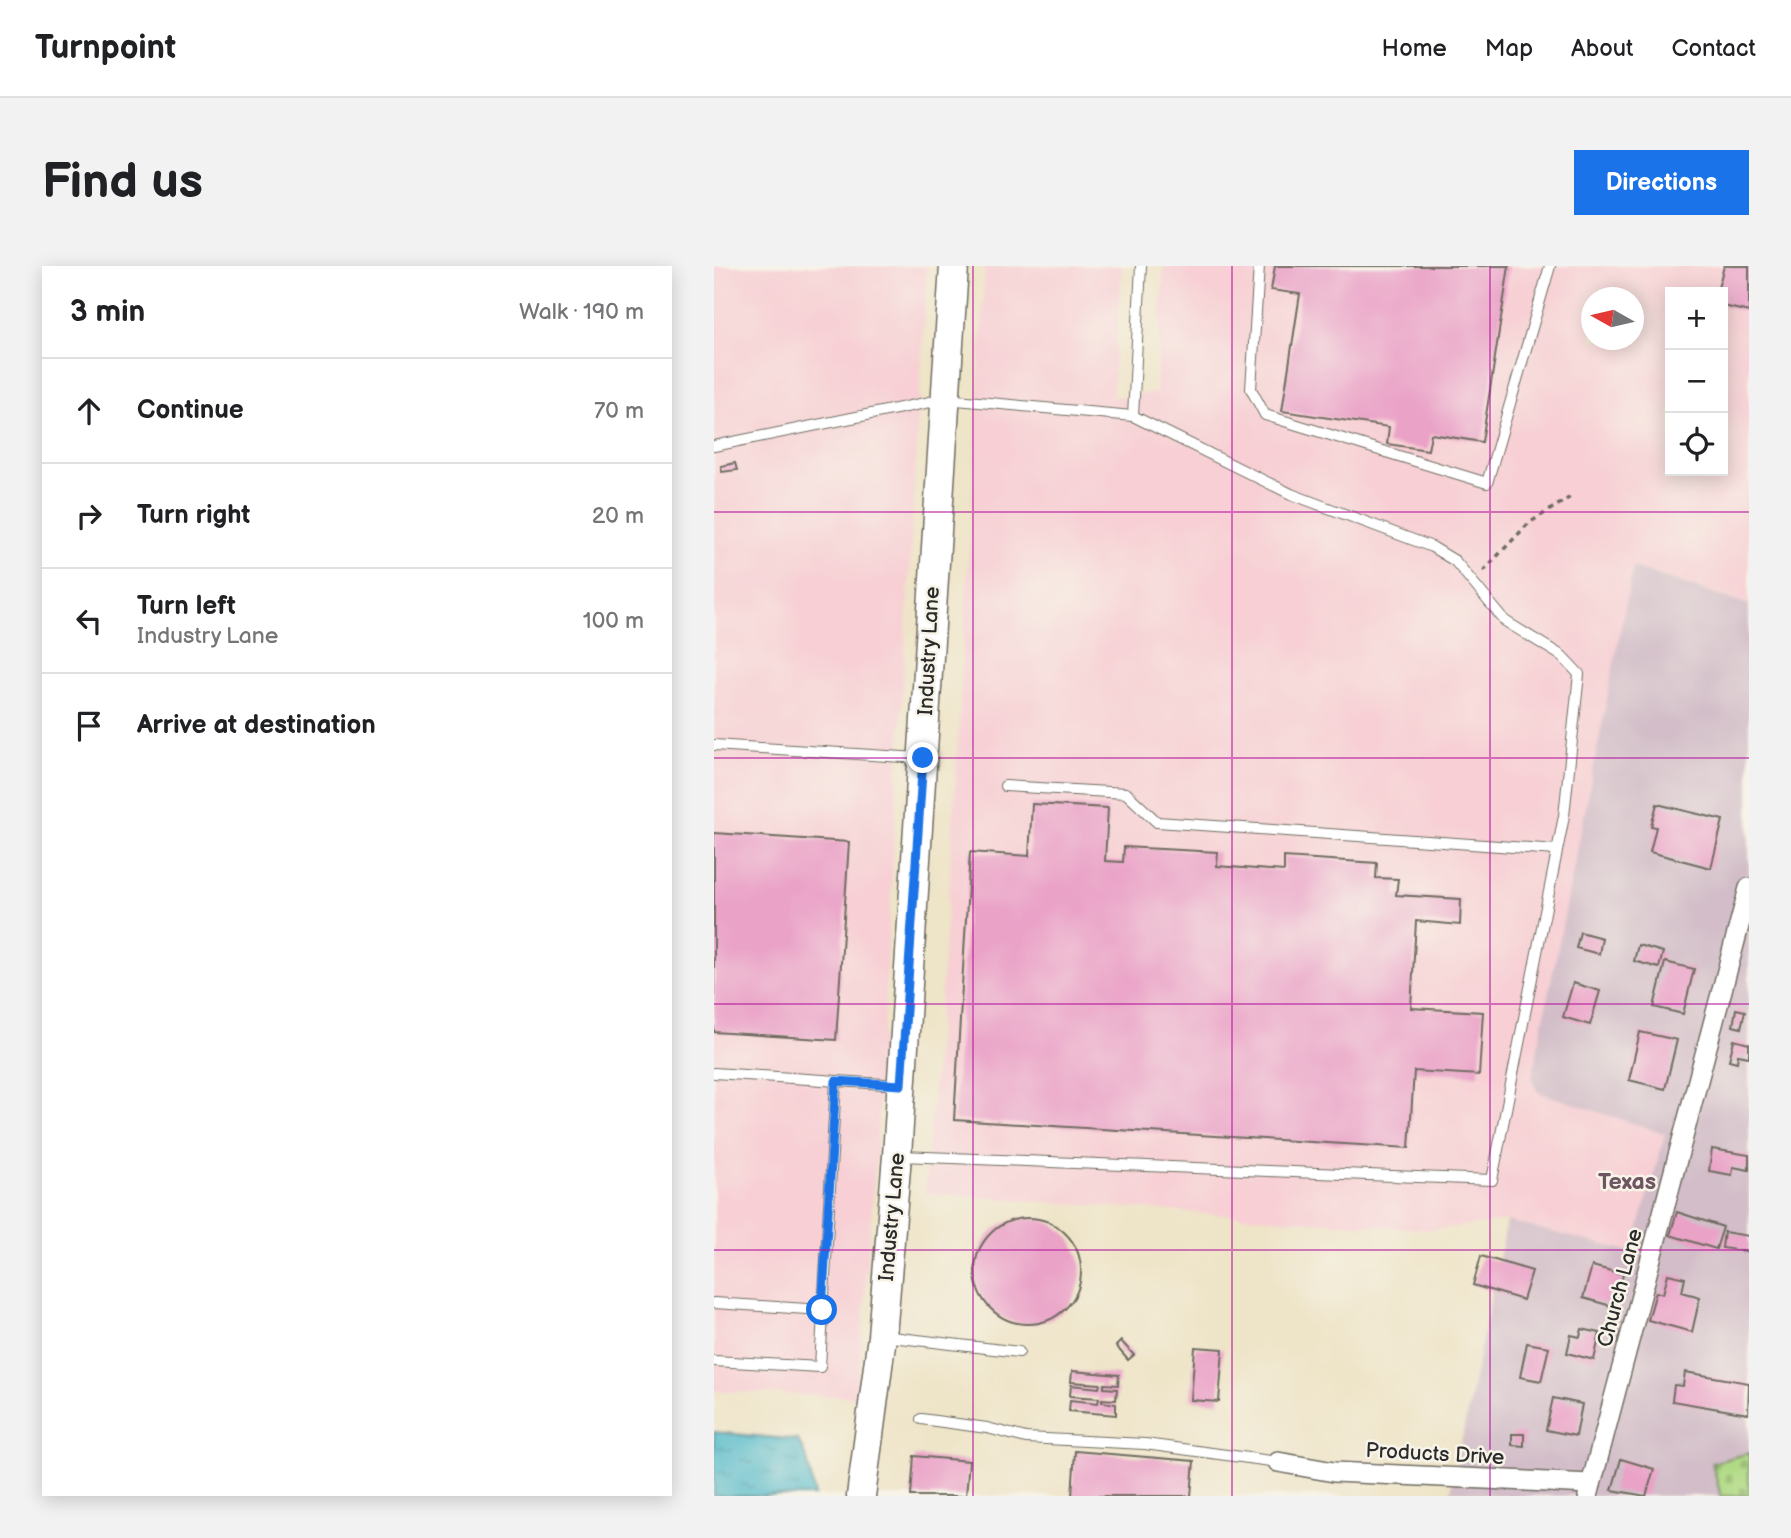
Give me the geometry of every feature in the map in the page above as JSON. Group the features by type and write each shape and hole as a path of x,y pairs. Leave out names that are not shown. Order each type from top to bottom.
{"street":[{"name":"Industry Lane","path":"861,1496 882,1336 897,1156 954,266"},
{"name":"Church Lane","path":"1589,1490 1749,888"},
{"name":"Products Drive","path":"1278,1462 1334,1472 1589,1490"}],"lane":[{"path":"1133,416 1141,266"},
{"path":"1259,266 1251,389 1265,415 1487,483 1550,266"},
{"path":"714,446 945,399 1133,416 1291,494 1433,547 1455,561 1505,621 1562,656 1579,674 1564,816 1492,1180 897,1156"},
{"path":"714,745 923,758"},
{"path":"1005,786 1126,793 1157,822 1557,850"},
{"path":"714,1073 901,1085"},
{"path":"714,1361 820,1367 836,1081"},
{"path":"714,1303 822,1310"},
{"path":"882,1336 1019,1352"},
{"path":"921,1419 987,1428 1026,1438 1145,1444 1278,1462"}],"path":[{"path":"1471,582 1529,523 1572,495"}],"shaded area":[{"path":"714,266 927,266 876,1153 857,1397 714,1391"},
{"path":"985,266 1122,266 1112,397 1156,393 1164,266 1749,266 1749,605 1634,567 1538,1092 1665,1133 1632,1252 1507,1221 1429,1230 925,1193 950,877"},
{"path":"1633,567 1749,605 1749,1496 1508,1496 1451,1491 1507,1221 1632,1252 1665,1134 1538,1092 1532,1079"}],"green space":[{"path":"1749,1453 1749,1496 1721,1496 1712,1463"}],"water":[{"path":"714,1432 798,1440 807,1459 815,1496 714,1496"}],"building":[{"path":"1275,266 1509,266 1482,442 1431,434 1428,450 1387,444 1389,427 1282,411 1300,294 1271,290"},
{"path":"1724,266 1749,266 1749,312 1728,307 1728,287 1718,287"},
{"path":"735,463 737,470 722,472 721,466"},
{"path":"1032,804 1108,808 1105,861 1123,862 1124,847 1218,852 1217,866 1284,871 1284,857 1377,863 1376,878 1398,879 1396,895 1461,899 1460,925 1416,921 1411,1008 1483,1012 1479,1075 1414,1071 1409,1148 954,1120 970,852 1029,856"},
{"path":"1657,804 1723,820 1711,868 1650,852 1656,827 1651,826"},
{"path":"714,833 849,842 836,1040 714,1032"},
{"path":"1580,932 1602,938 1599,954 1576,948"},
{"path":"1638,945 1663,952 1659,968 1634,961"},
{"path":"1665,962 1694,969 1683,1014 1654,1007"},
{"path":"1573,983 1600,991 1590,1025 1563,1017"},
{"path":"1736,1009 1745,1011 1741,1028 1733,1026"},
{"path":"1640,1032 1677,1040 1665,1089 1629,1080"},
{"path":"1734,1040 1749,1044 1749,1057 1738,1055 1737,1062 1729,1060"},
{"path":"1712,1149 1749,1155 1749,1170 1733,1167 1732,1175 1709,1171"},
{"path":"1677,1212 1723,1227 1716,1249 1670,1235"},
{"path":"1028,1218 1048,1222 1066,1233 1077,1251 1081,1271 1077,1291 1066,1309 1048,1320 1028,1324 1008,1320 990,1309 979,1291 975,1271 979,1251 990,1233 1008,1222"},
{"path":"1724,1232 1749,1236 1749,1252 1722,1248"},
{"path":"1481,1256 1532,1271 1523,1300 1473,1285"},
{"path":"1592,1266 1623,1274 1615,1307 1583,1298"},
{"path":"1668,1274 1685,1278 1682,1292 1700,1297 1692,1332 1648,1320 1656,1292 1663,1294"},
{"path":"1582,1329 1600,1333 1594,1360 1567,1353 1571,1335 1580,1337"},
{"path":"1121,1341 1134,1355 1128,1360 1116,1346"},
{"path":"1527,1343 1549,1347 1541,1381 1520,1377"},
{"path":"1195,1347 1223,1349 1219,1402 1191,1400"},
{"path":"1072,1371 1119,1375 1118,1385 1104,1384 1104,1388 1117,1389 1116,1400 1102,1399 1102,1402 1116,1404 1116,1415 1069,1411 1070,1400 1098,1403 1099,1398 1070,1396 1071,1385 1099,1388 1100,1384 1071,1382"},
{"path":"1685,1372 1749,1383 1748,1414 1672,1401 1674,1385 1683,1386"},
{"path":"1553,1398 1582,1404 1576,1436 1546,1430"},
{"path":"1512,1434 1524,1434 1524,1446 1512,1445"},
{"path":"1075,1451 1194,1461 1191,1496 1072,1496"},
{"path":"914,1456 969,1461 966,1496 911,1496"},
{"path":"1621,1459 1654,1469 1646,1496 1612,1490"}],"district":[{"name":"Texas","path":"1627,1182"}],"route":[{"path":"822,1310 836,1081 901,1085 923,758"}]}
